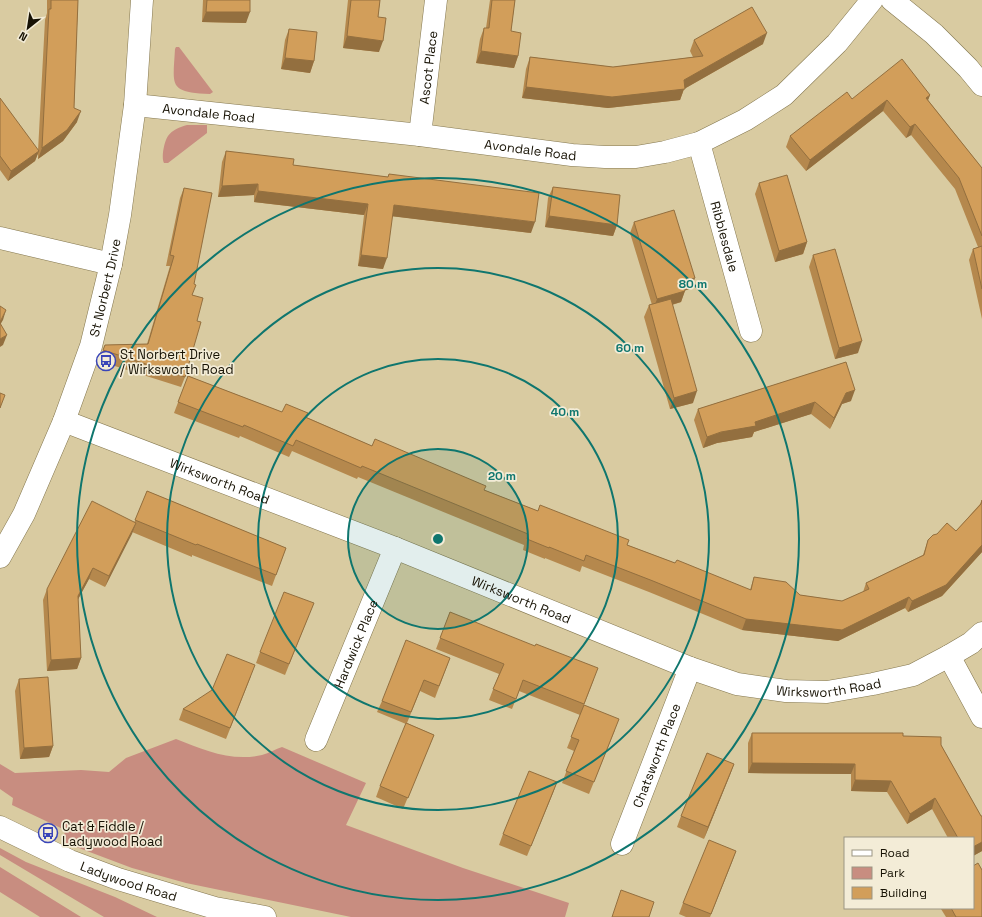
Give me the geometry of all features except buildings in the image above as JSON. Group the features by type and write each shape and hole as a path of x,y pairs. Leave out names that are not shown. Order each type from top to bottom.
{"street":[{"name":"St Norbert Drive","path":"0,557 24,514 64,421 90,346 112,264 135,106 142,0"},
{"name":"Ascot Place","path":"420,135 436,0"},
{"name":"Avondale Road","path":"135,106 420,135 572,155 605,158 636,157 658,154 699,143 745,120 784,95 837,43 872,0"},
{"path":"892,0 934,34 982,84"},
{"name":"Ribblesdale","path":"699,143 751,331"},
{"path":"0,238 112,264"},
{"name":"Wirksworth Road","path":"64,421 395,548 690,668 736,684 786,691 827,692 873,684 913,675 971,643 982,633"},
{"name":"Hardwick Place","path":"316,740 395,548"},
{"path":"949,656 982,717"},
{"name":"Chatsworth Place","path":"622,844 690,668"},
{"name":"Ladywood Road","path":"0,827 70,861 118,879 215,908 265,917"}],"green space":[{"path":"176,47 179,47 213,92 210,94 196,93 180,89 176,85 174,71"},
{"path":"187,125 207,125 207,133 168,163 164,163 163,150 168,136 174,130"},
{"path":"176,739 207,751 239,757 262,755 282,747 366,783 346,825 463,868 569,903 565,917 351,917 186,883 132,868 63,842 65,830 12,805 13,798 0,789 0,764 15,773 81,770 109,772 126,758"},
{"path":"0,848 26,862 115,897 157,917 104,917 0,855"},
{"path":"0,867 81,917 40,917 0,892"}],"place":[{"name":"St Norbert Drive / Wirksworth Road","path":"106,361"},
{"name":"Cat & Fiddle / Ladywood Road","path":"48,833"}]}
